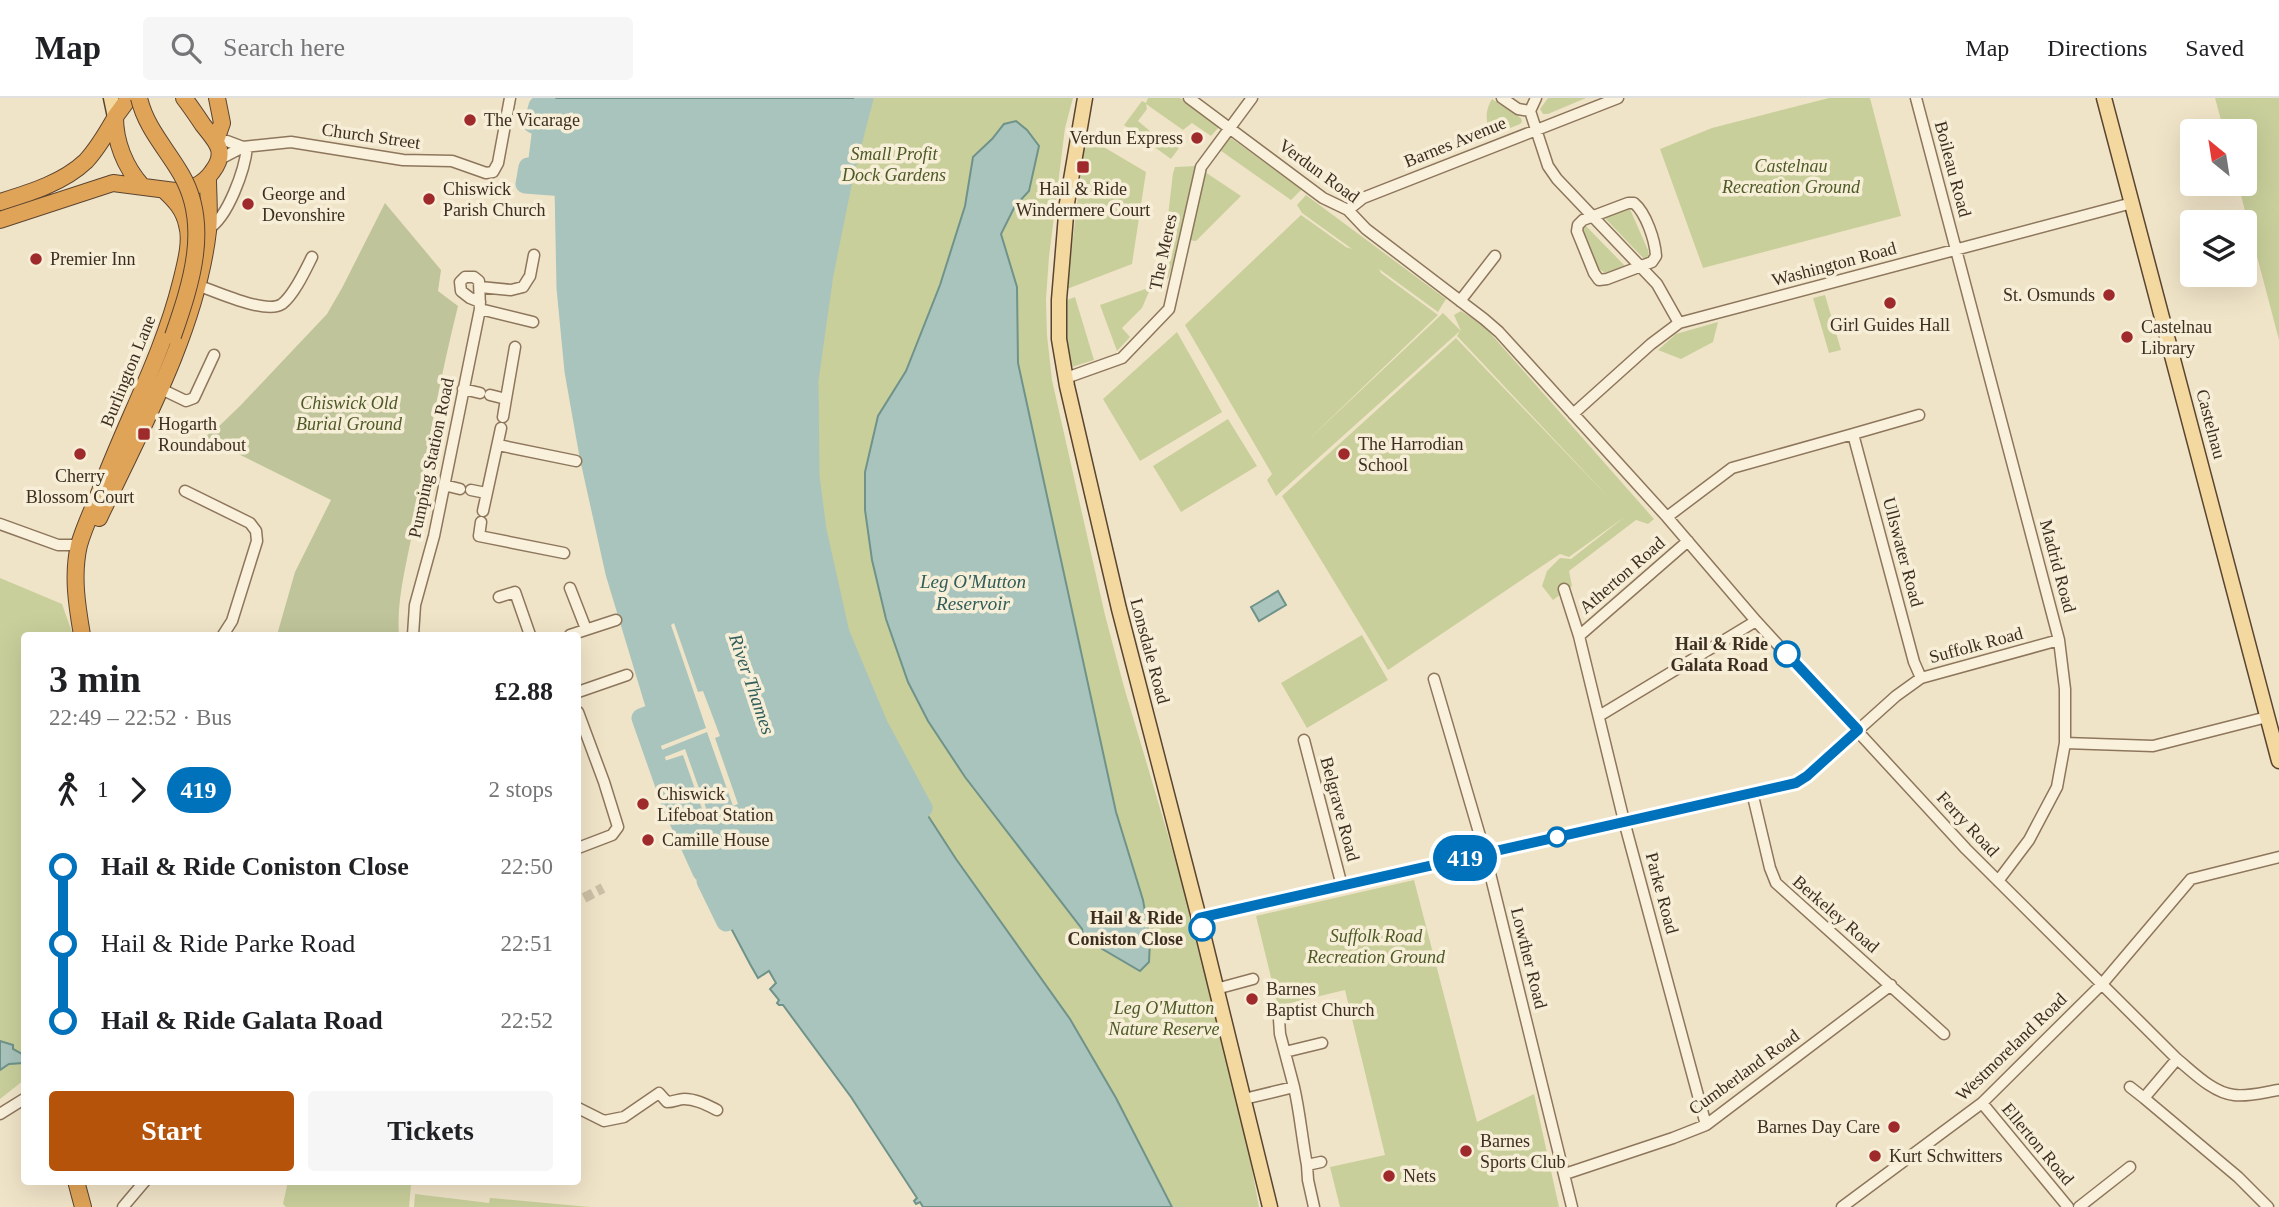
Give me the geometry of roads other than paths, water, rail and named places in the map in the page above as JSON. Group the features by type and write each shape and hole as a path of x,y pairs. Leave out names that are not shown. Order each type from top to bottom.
{"highway":[{"path":"0,202 53,183 76,169 95,150 129,98"},
{"path":"97,497 125,450 173,336 192,270 197,238 192,200 182,175 150,128 139,98"},
{"path":"0,220 113,183 164,190 194,187 208,177 220,159 216,140 184,98"},
{"path":"216,140 222,123 218,98"},
{"path":"114,118 125,161 142,186"},
{"name":"Burlington Lane","path":"76,568 175,355 197,285 208,229 208,177"},
{"name":"Burlington Lane","path":"82,632 77,603 76,568 79,545 153,369 184,271 188,226 181,208 164,190"},
{"path":"77,1185 83,1207"}],"main road":[{"path":"111,98 114,118"},
{"name":"Lonsdale Road","path":"1085,98 1067,203 1059,292 1059,339 1119,609 1270,1207"},
{"name":"Castelnau","path":"2104,98 2279,761"}],"street":[{"name":"Church Street","path":"220,159 245,147 291,142 403,160 452,161 486,173 493,172 498,163 510,98"},
{"name":"Verdun Road","path":"1189,98 1323,198 1348,210 1366,229 1499,332 1667,517"},
{"name":"The Meres","path":"1066,378 1122,359 1169,309 1201,167 1252,98"},
{"path":"1502,98 1518,109 1530,111"},
{"path":"1536,98 1530,111 1552,173 1657,284 1679,323"},
{"name":"Barnes Avenue","path":"1348,210 1363,198 1619,98"},
{"name":"Boileau Road","path":"1916,98 1930,158 1957,250"},
{"name":"Church Street","path":"216,140 245,147"},
{"name":"Burlington Lane","path":"208,229 219,221 225,212 242,168 245,147"},
{"path":"1634,202 1640,208 1656,248 1656,256 1652,262 1599,280 1577,231 1578,225 1591,217 1634,202"},
{"name":"Washington Road","path":"1573,414 1658,338 1679,323 2132,204"},
{"name":"Madrid Road","path":"1957,250 2059,640 2065,689 2065,743 2057,787 2029,840 1998,881"},
{"path":"533,322 480,305 465,295 460,286 465,277 474,277 479,281 480,287 511,290 523,287 530,276 534,255"},
{"path":"1460,301 1494,256"},
{"path":"197,285 256,306 275,306 282,304 300,281 312,257"},
{"name":"Pumping Station Road","path":"413,632 415,606 434,536 480,305 480,287"},
{"path":"515,347 479,536 564,553"},
{"path":"159,388 186,401 194,398 214,355"},
{"path":"463,389 506,399"},
{"path":"1667,517 1732,468 1919,415"},
{"name":"Ullswater Road","path":"1853,433 1914,662 1921,678"},
{"path":"498,445 576,461"},
{"path":"444,485 486,493"},
{"path":"186,491 250,523 256,531 257,541 232,621 225,632"},
{"name":"Ferry Road","path":"1667,517 1756,621 1966,849 2178,1059 2225,1094 2236,1096 2279,1090"},
{"path":"0,524 58,545 79,545"},
{"name":"Atherton Road","path":"1579,636 1688,541"},
{"path":"570,588 586,629"},
{"name":"Parke Road","path":"1564,589 1579,636 1624,821 1706,1125"},
{"path":"499,597 515,592 529,632"},
{"path":"578,632 615,620"},
{"path":"1599,716 1756,621"},
{"name":"Suffolk Road","path":"1199,918 1788,785 1801,780 1921,678 2059,640"},
{"path":"581,691 627,675"},
{"name":"Lowther Road","path":"1434,679 1485,853 1572,1207"},
{"path":"2065,743 2153,746 2267,717"},
{"path":"581,720 618,827 612,835 581,847"},
{"name":"Belgrave Road","path":"1304,740 1342,886"},
{"name":"Berkeley Road","path":"1752,792 1776,883 1944,1034"},
{"name":"Westmoreland Road","path":"1842,1207 1982,1103 2102,984 2191,879 2279,857"},
{"path":"1216,989 1253,979"},
{"name":"Cumberland Road","path":"1565,1174 1673,1139 1706,1125 1891,985"},
{"path":"1279,1020 1300,1113 1314,1207"},
{"path":"1285,1052 1322,1043"},
{"path":"2144,1098 2178,1059"},
{"path":"1244,1099 1293,1087"},
{"path":"2130,1087 2238,1177 2268,1207"},
{"path":"581,1110 604,1121 624,1117 659,1093 667,1102 681,1099 697,1101 717,1110"},
{"path":"0,1114 21,1101"},
{"name":"Ellerton Road","path":"1982,1103 2068,1207"},
{"path":"1307,1165 1321,1162"},
{"path":"2078,1207 2130,1167"},
{"path":"123,1207 142,1185"}],"water":[{"name":"River Thames","path":"546,98 864,98 844,175 824,274 809,380 810,476 817,530 840,633 878,724 923,808 1070,1019 1116,1098 1172,1207 923,1207 920,1202 916,1204 914,1201 917,1198 851,1097 783,1005 777,1003 779,1000 770,989 776,983 769,971 758,978 750,964 706,881 716,876 713,868 702,872 672,806 641,718 657,712 615,573 589,456 574,371 566,288 564,188 525,184 528,167 537,167 542,127 533,124 538,106"},
{"name":"Leg O'Mutton Reservoir","path":"1016,121 1039,146 1029,191 1015,206 1001,234 1017,287 1018,363 1116,812 1143,900 1150,940 1149,962 1140,971 1097,946 1085,944 1082,929 965,777 928,721 908,682 886,619 872,560 865,510 865,472 878,416 906,371 940,285 965,206 973,157 1004,124"},
{"path":"1278,591 1286,605 1259,621 1251,607"},
{"path":"0,1041 13,1045 13,1049 21,1053 21,1063 9,1064 0,1070"}],"waterway":[{"path":"546,98 538,106 533,124 542,127 537,167 528,167 525,184 564,187 566,288 574,371 589,456 615,573 657,712 641,718 672,806 702,872 713,868 716,876 706,881 726,922 743,912"},
{"path":"864,98 844,175 824,274 809,380 810,476 817,530 840,633 878,724 923,808 907,828"}],"tunnel":[{"path":"584,898 603,888"}],"place":[{"name":"The Vicarage","path":"470,120"},
{"name":"Verdun Express","path":"1197,138"},
{"name":"Hail & Ride Windermere Court","path":"1083,167"},
{"name":"Chiswick Parish Church","path":"429,199"},
{"name":"George and Devonshire","path":"248,204"},
{"name":"Premier Inn","path":"36,259"},
{"name":"St. Osmunds","path":"2109,295"},
{"name":"Girl Guides Hall","path":"1890,303"},
{"name":"Castelnau Library","path":"2127,337"},
{"name":"Hogarth Roundabout","path":"144,434"},
{"name":"Cherry Blossom Court","path":"80,454"},
{"name":"The Harrodian School","path":"1344,454"},
{"name":"Hail & Ride Galata Road","path":"1787,654"},
{"name":"Chiswick Lifeboat Station","path":"643,804"},
{"name":"Camille House","path":"648,840"},
{"name":"Hail & Ride Coniston Close","path":"1202,928"},
{"name":"Barnes Baptist Church","path":"1252,999"},
{"name":"Barnes Day Care","path":"1894,1127"},
{"name":"Barnes Sports Club","path":"1466,1151"},
{"name":"Kurt Schwitters","path":"1875,1156"},
{"name":"Nets","path":"1389,1176"}],"park label":[{"name":"Small Profit Dock Gardens","path":"894,164"},
{"name":"Castelnau Recreation Ground","path":"1791,176"},
{"name":"Chiswick Old Burial Ground","path":"349,413"},
{"name":"Suffolk Road Recreation Ground","path":"1376,946"},
{"name":"Leg O'Mutton Nature Reserve","path":"1164,1018"}]}
